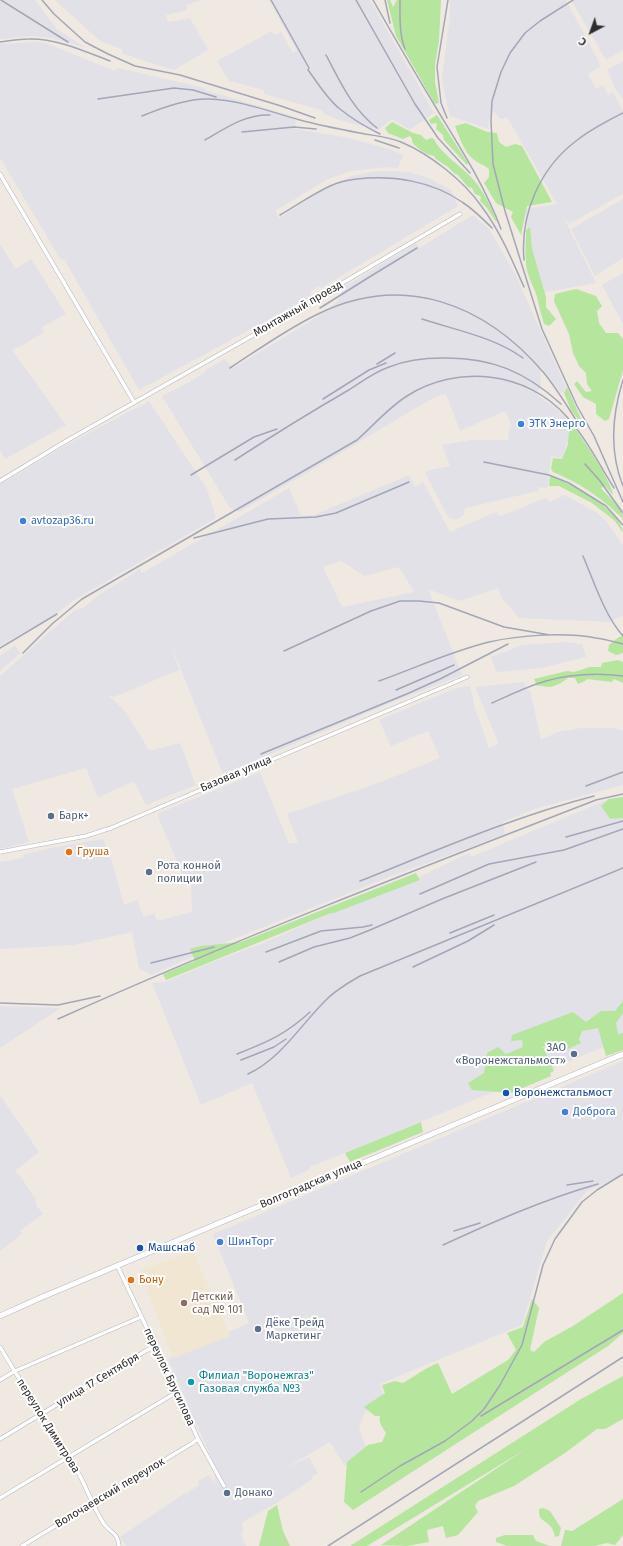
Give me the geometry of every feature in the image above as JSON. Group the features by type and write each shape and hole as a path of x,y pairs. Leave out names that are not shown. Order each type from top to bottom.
{"main road":[{"name":"Волгоградская улица","path":"0,1316 117,1265 161,1248 623,1054"}],"street":[{"path":"0,174 134,402"},
{"name":"Монтажный проезд","path":"0,481 460,214"},
{"name":"Базовая улица","path":"0,852 86,836 111,828 467,677"},
{"name":"переулок Брусилова","path":"117,1265 155,1347 178,1392 198,1439 224,1486"},
{"path":"0,1380 15,1371 141,1317"},
{"name":"переулок Димитрова","path":"0,1347 64,1453 73,1462 92,1503 105,1526 116,1536 119,1546"},
{"name":"улица 17 Сентября","path":"0,1438 147,1350 155,1347"},
{"path":"0,1498 178,1392"},
{"name":"Волочаевский переулок","path":"22,1546 198,1439"}],"shaded area":[{"path":"0,0 35,0 57,29 86,48 51,38 32,36 0,39"},
{"path":"55,0 201,0 187,5 187,10 166,15 168,22 190,18 208,50 174,70 123,54 122,49 100,41"},
{"path":"269,0 370,0 434,113 410,130 392,119 378,130 339,120 324,114 321,110 264,94 264,90 229,81 217,61 272,31 274,35 281,32 293,53 297,51"},
{"path":"449,0 566,0 599,62 600,67 588,74 596,89 603,85 608,95 613,92 623,111 623,194 569,224 563,216 596,283 545,292 530,250 525,209 557,204 507,117 503,119 499,118 493,110 488,124 489,129 450,116 442,78 450,16"},
{"path":"571,0 623,0 623,50 606,60"},
{"path":"34,42 46,43 115,71 118,68 205,88 205,90 296,117 295,129 350,138 389,149 403,155 398,168 387,167 350,171 328,179 275,211 279,218 328,187 351,176 371,172 408,172 426,177 451,190 458,206 321,288 319,286 311,291 310,297 139,390 64,259 61,260 0,158 0,44"},
{"path":"623,61 623,99 617,92 607,70"},
{"path":"623,199 623,258 595,276 571,229"},
{"path":"473,215 490,230 515,274 566,387 564,392 561,393 540,366 541,385 536,394 564,416 576,432 577,437 567,443 562,458 551,456 548,485 546,488 539,487 538,491 465,508 464,515 456,520 450,518 426,474 426,471 450,466 442,445 471,440 508,440 510,426 512,426 505,411 460,431 446,394 437,396 239,512 230,508 162,396 184,385 225,359 233,368 317,317 337,302 344,287 416,243 419,248"},
{"path":"0,244 16,269 31,259 66,314 42,327 44,332 12,350 66,425 5,459 0,450"},
{"path":"623,273 623,324 602,285"},
{"path":"149,401 207,489 216,518 74,600 53,616 0,646 0,484 72,442"},
{"path":"409,475 415,487 423,482 450,532 496,512 502,516 545,498 550,502 565,495 596,512 605,520 623,545 623,615 610,622 519,618 500,596 499,588 459,601 428,589 462,675 400,699 223,774 171,645 179,670 114,697 108,695 124,710 149,750 180,743 196,785 146,805 134,781 98,798 86,768 12,789 29,842 0,849 0,676 75,610 83,608 99,595 140,569 142,573 289,488 301,516 314,515","holes":["340,561 364,576 399,567 414,592 342,607 323,567"]},
{"path":"565,642 577,643 578,645 582,644 586,657 541,668 496,672 491,657 523,645"},
{"path":"15,645 20,653 0,671 0,656"},
{"path":"524,682 528,691 530,690 541,740 557,732 581,728 614,728 623,731 623,785 534,809 503,822 505,834 394,875 226,942 151,975 139,968 132,932 74,945 0,949 0,862 23,858 23,855 51,848 103,839 110,855 124,905 137,900 144,917 154,913 157,921 192,912 191,884 186,883 157,814 260,772 289,844 298,842 287,814 381,782 440,758 428,731 391,746 379,720 459,687 470,686 475,708 489,748 496,745 498,742 475,687"},
{"name":"Воронежстальмост","path":"623,798 623,1039 310,1167 310,1169 291,1178 252,1083 201,1105 152,983 165,982 263,943 331,913 420,880 419,877 469,853 471,857 609,799"},
{"path":"0,1006 61,1008 0,1048"},
{"path":"623,1061 623,1175 587,1191 547,1241 522,1325 380,1384 386,1401 365,1412 359,1427 367,1451 345,1466 330,1442 284,1469 309,1457 318,1473 313,1476 311,1480 275,1504 242,1522 243,1532 241,1534 246,1546 126,1546 120,1537 199,1485 198,1481 209,1475 215,1484 214,1464 168,1359 249,1323 213,1234"},
{"path":"0,1095 39,1152 15,1171 21,1177 36,1200 36,1205 43,1214 20,1231 22,1234 0,1251"},
{"name":"Детский сад № 101","path":"193,1251 230,1336 173,1358 140,1271"}],"green space":[{"path":"387,0 390,0 393,7 397,0 441,0 439,40 435,65 435,82 439,103 435,104 396,36"},
{"path":"437,115 468,163 467,165 444,140 443,135 436,129 437,123 431,124 429,120"},
{"path":"392,122 413,133 421,135 426,140 431,138 434,139 441,149 467,173 480,188 497,221 496,222 487,208 480,201 480,196 475,194 472,188 468,187 457,174 455,174 434,156 425,153 416,147 410,136 403,139 388,133 385,128"},
{"path":"466,123 487,132 497,133 499,142 506,147 515,144 522,146 552,202 527,206 521,235 511,217 513,212 496,203 484,183 489,177 489,169 473,159 462,144 455,126"},
{"path":"530,227 532,249 546,297 546,307 556,319 549,326 544,324 536,294 527,269 526,230"},
{"path":"576,289 596,296 602,306 597,311 599,323 606,333 618,333 623,339 623,370 609,419 605,421 596,414 596,404 583,397 574,384 577,381 586,392 592,391 587,384 586,373 579,366 573,353 569,334 554,301 555,294"},
{"path":"567,387 585,428 571,410 564,393"},
{"path":"573,426 603,471 612,489 613,495 605,486 601,488 621,510 623,519 607,504 590,492 573,481 553,472 551,469 553,458 562,459 568,444 569,431"},
{"path":"550,476 569,484 594,498 621,524 623,533 615,521 592,503 559,486 549,486"},
{"path":"623,636 623,653 616,655 608,651 609,645 619,637"},
{"path":"618,660 623,662 623,683 614,679 612,682 587,679 578,684 575,678 568,678 555,686 550,687 537,686 534,679 567,671 574,672 590,667 601,667 602,663"},
{"path":"623,797 623,818 610,819 601,806 609,799"},
{"path":"416,873 420,880 331,913 166,980 163,974 195,961 190,949 201,946 241,942"},
{"path":"623,1001 623,1013 616,1023 618,1034 623,1033 623,1050 606,1056 598,1028 582,1031 579,1039 581,1043 559,1053 554,1043 542,1047 554,1071 550,1073 551,1076 511,1093 472,1090 468,1083 484,1073 487,1053 498,1047 506,1054 523,1047 522,1040 511,1041 512,1035 573,1012 586,1022 601,1011 615,1011"},
{"path":"421,1122 423,1132 350,1162 345,1153"},
{"path":"623,1293 623,1333 608,1346 353,1510 344,1502 347,1462 368,1445 382,1442 386,1433 380,1423 380,1416 375,1416 364,1407 385,1393 382,1385 395,1381 403,1383 438,1363 452,1394 508,1360 516,1350 507,1333 523,1327 532,1299 539,1308 530,1350 534,1352 544,1342 573,1326"},
{"path":"623,1376 623,1419 605,1429 597,1429 565,1453 514,1486 478,1501 475,1506 478,1512 458,1535 446,1538 443,1526 427,1530 429,1542 407,1546 381,1545 526,1449 367,1546 350,1546 581,1399"},
{"path":"623,1499 623,1535 615,1545 607,1543 595,1546 561,1546 565,1530 572,1531"},
{"path":"277,1505 283,1531 290,1546 259,1546 268,1511"},
{"path":"543,1508 550,1511 561,1528 559,1536 555,1537 551,1528 541,1518 539,1509"},
{"path":"505,1535 533,1535 536,1541 550,1546 507,1546 496,1542 496,1538"}],"railway":[{"path":"1,0 68,42"},
{"path":"42,0 54,14 85,42 135,66 180,75 315,118"},
{"path":"271,0 309,68 308,70 327,96 335,105 349,116 380,134"},
{"path":"356,0 415,104 438,138 470,173"},
{"path":"373,0 474,171 501,229"},
{"path":"385,0 390,23"},
{"path":"400,0 401,31 405,49"},
{"path":"447,118 441,103 437,67 448,0"},
{"path":"573,0 540,21 525,33 510,53 501,72 492,101 491,121 493,164 505,211 542,329 577,406 594,436 623,502"},
{"path":"0,42 38,39 80,49 110,61"},
{"path":"326,55 347,94 360,112 377,128"},
{"path":"98,99 174,88 193,90 216,97"},
{"path":"142,116 166,107 193,100 221,100 255,107 316,124 388,138 401,142 412,147 446,169 475,197 500,236 524,287"},
{"path":"524,260 525,226 529,210 542,179 563,152 576,141 593,129 623,113"},
{"path":"205,140 244,119 261,115 270,115"},
{"path":"242,132 294,127 316,129"},
{"path":"375,140 399,148"},
{"path":"280,215 317,192 337,183 357,179 384,178 412,181 438,189 466,205 478,214 492,228"},
{"path":"320,308 417,248"},
{"path":"230,368 284,333 318,314 350,302 381,296 412,296 441,302 469,313 496,329 521,349 544,373 558,391 578,423"},
{"path":"422,319 487,339 523,358"},
{"path":"377,364 395,353"},
{"path":"235,460 383,369 416,360 460,358 492,364 521,375 535,383 561,404"},
{"path":"323,399 369,370 386,363"},
{"path":"23,653 52,624 82,599 357,440 387,411 407,396 427,386 447,379 469,376 491,377 512,382 532,390 551,402 574,425 592,451 614,488"},
{"path":"623,380 614,420 614,446 623,486"},
{"path":"191,475 254,437 277,429"},
{"path":"484,462 549,475 569,483 606,506 623,525"},
{"path":"585,464 600,481 623,513"},
{"path":"194,538 268,519 316,517 336,513 409,482"},
{"path":"583,556 605,609 623,636"},
{"path":"284,651 371,611 400,601 439,603 504,627 550,635"},
{"path":"0,648 57,614"},
{"path":"379,681 461,650 501,640 528,636 571,635 599,638 623,644"},
{"path":"261,754 409,693 440,679 508,644"},
{"path":"396,690 454,665"},
{"path":"492,703 532,685 555,679 584,675 623,676"},
{"path":"586,786 623,772"},
{"path":"58,1019 191,961 393,879 596,800 623,794"},
{"path":"360,881 505,824 564,804 594,796"},
{"path":"566,837 623,821"},
{"path":"420,894 489,864 564,850 623,829"},
{"path":"279,962 314,947 350,938 442,899 536,862"},
{"path":"248,1074 260,1067 281,1050 331,995 360,976 623,868"},
{"path":"450,933 494,915"},
{"path":"266,952 321,931 372,925"},
{"path":"413,967 468,941 494,925"},
{"path":"151,963 214,947"},
{"path":"0,1003 58,1005 100,996"},
{"path":"237,1054 258,1046 284,1032 310,1012"},
{"path":"241,1060 274,1047 286,1039"},
{"path":"361,1492 400,1466 445,1441 472,1421 484,1409 500,1385 522,1345 543,1265 555,1239 582,1202 597,1190 623,1174"},
{"path":"567,1185 593,1181"},
{"path":"443,1245 539,1204 598,1184"},
{"path":"454,1231 480,1223"},
{"path":"481,1416 623,1330"},
{"path":"328,1546 623,1357"}],"place":[{"name":"ЭТК Энерго","path":"521,424"},
{"name":"avtozap36.ru","path":"23,521"},
{"name":"Барк+","path":"51,816"},
{"name":"Груша","path":"69,852"},
{"name":"Рота конной полиции","path":"149,872"},
{"name":"ЗАО «Воронежстальмост»","path":"574,1054"},
{"name":"Воронежстальмост","path":"506,1093"},
{"name":"Доброга","path":"565,1112"},
{"name":"ШинТорг","path":"220,1242"},
{"name":"Машснаб","path":"140,1248"},
{"name":"Бону","path":"131,1280"},
{"name":"Детский сад № 101","path":"184,1303"},
{"name":"Дёке Трейд Маркетинг","path":"258,1329"},
{"name":"Филиал \"Воронежгаз\" Газовая служба №3","path":"191,1382"},
{"name":"Донако","path":"227,1493"}]}
